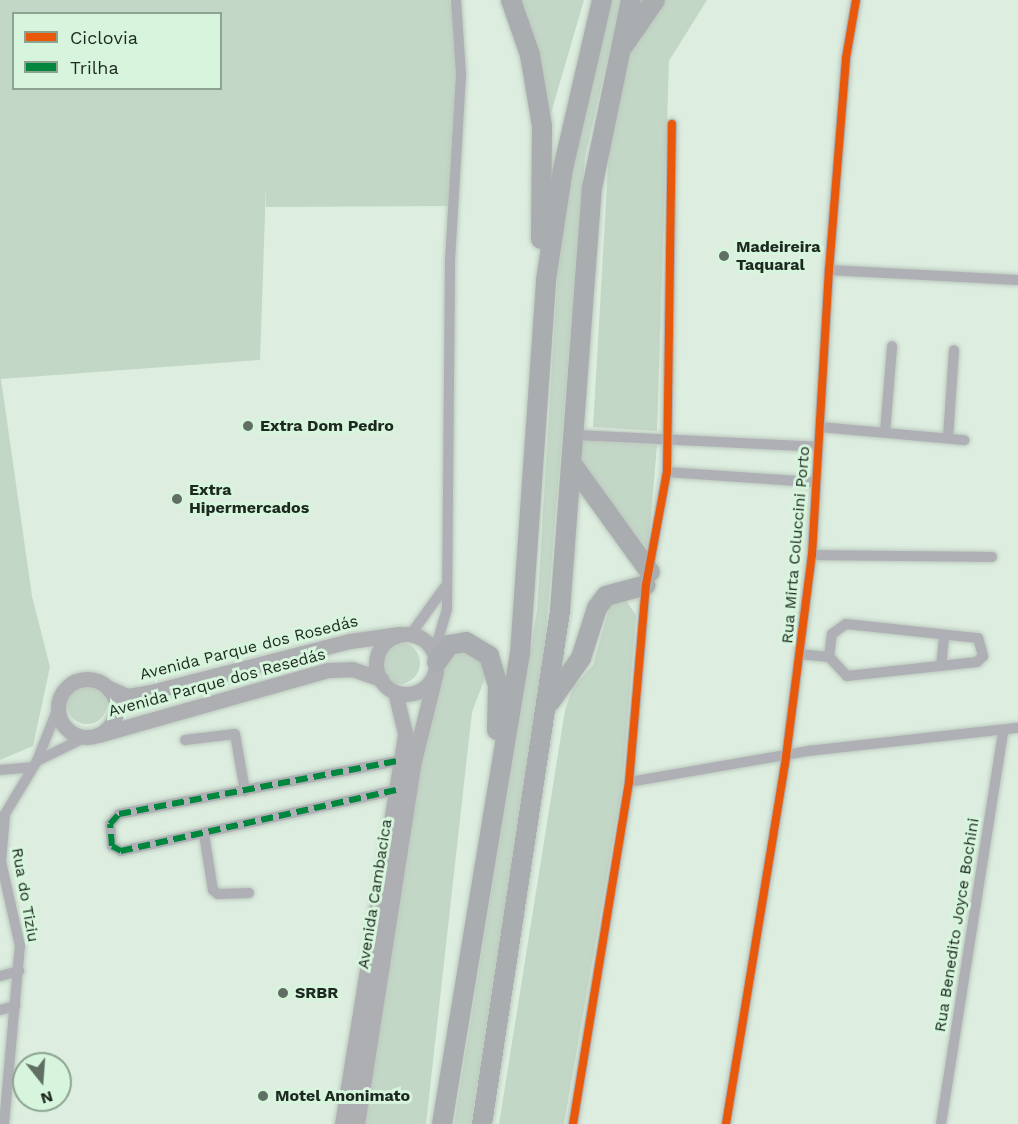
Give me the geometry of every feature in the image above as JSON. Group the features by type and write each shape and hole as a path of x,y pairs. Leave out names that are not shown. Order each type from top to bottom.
{"highway":[{"path":"512,0 530,55 542,126 540,361"},
{"path":"442,1124 520,654 540,361 563,169 602,0"},
{"path":"482,1124 549,704 576,435 592,188 616,57 631,0"},
{"path":"616,57 655,0"},
{"path":"549,704 581,658 597,608 606,596 648,578 572,464"},
{"path":"436,662 449,645 466,642 489,656 498,686 468,965"}],"street":[{"path":"444,588 405,634 378,652 381,680 395,692 424,689 436,662 446,618 444,588 450,260 461,74 456,0"},
{"name":"Rua Mirta Coluccini Porto","path":"726,1124 786,757 812,555 829,270 846,58 856,0"},
{"path":"573,1124 629,782 648,578 667,472 672,124"},
{"path":"829,270 1018,280"},
{"path":"885,432 892,346"},
{"path":"948,438 954,350"},
{"path":"820,427 964,440"},
{"path":"576,435 818,447"},
{"path":"667,472 815,482"},
{"path":"812,555 992,557"},
{"path":"800,654 829,657 847,676 977,662 984,647 978,638 846,624 832,634 829,657"},
{"path":"405,634 436,662"},
{"name":"Avenida Parque dos Rosedás","path":"109,688 127,696 144,693 350,641 405,634"},
{"path":"941,666 944,635"},
{"name":"Avenida Cambacica","path":"357,1124 414,761 436,662"},
{"name":"Avenida Parque dos Resedás","path":"92,736 328,670 352,669 381,680"},
{"path":"0,771 34,764 92,736 108,728 116,709 109,688 93,679 74,681 63,689 57,710 67,729 92,736"},
{"name":"Avenida Cambacica","path":"342,1124 405,734 395,692"},
{"name":"Rua do Tiziu","path":"4,1124 20,946 1,861 2,815 34,764 57,710"},
{"path":"629,782 901,739 1018,728"},
{"path":"185,740 232,731 246,791"},
{"name":"Rua Benedito Joyce Bochini","path":"940,1124 1003,731"},
{"path":"396,790 121,851 112,846 110,824 119,814 401,760"},
{"path":"204,834 213,890 218,894 249,893"},
{"path":"0,976 19,971"},
{"path":"0,1010 15,1006"}],"green space":[{"path":"0,0 449,0 459,22 454,206 266,207 266,186 260,360 1,379 32,596 50,667 33,746 0,760"},
{"path":"521,0 584,0 549,120 526,10"},
{"path":"608,0 621,0 585,157 543,668 471,1124 454,1124 537,610 561,218"},
{"path":"662,0 707,0 669,61 657,431 593,427 609,150 629,52"},
{"path":"581,440 657,445 648,550 582,467"},
{"path":"625,599 636,615 622,789 564,1124 499,1124 565,710 573,687 593,665 610,605"},
{"path":"399,642 407,643 414,648 419,655 419,671 414,678 407,683 399,684 391,683 384,678 379,671 378,663 379,655 384,648 391,643"},
{"path":"471,648 488,670 472,712 426,1124 364,1124 420,761 443,658"},
{"path":"87,684 95,685 101,690 106,696 106,712 101,718 95,723 87,724 79,723 73,718 68,712 67,704 68,696 73,690 79,685"}],"marked path":[{"path":"396,790 121,851 112,846 110,824 119,814 401,760"}],"cycle path":[{"path":"726,1124 786,757 812,555 829,270 846,58 856,0"},
{"path":"573,1124 629,782 646,585 667,472 672,124"}],"place":[{"name":"Madeireira Taquaral","path":"724,256"},
{"name":"Extra Dom Pedro","path":"248,426"},
{"name":"Extra Hipermercados","path":"177,499"},
{"name":"SRBR","path":"283,993"},
{"name":"Motel Anonimato","path":"263,1096"}]}
